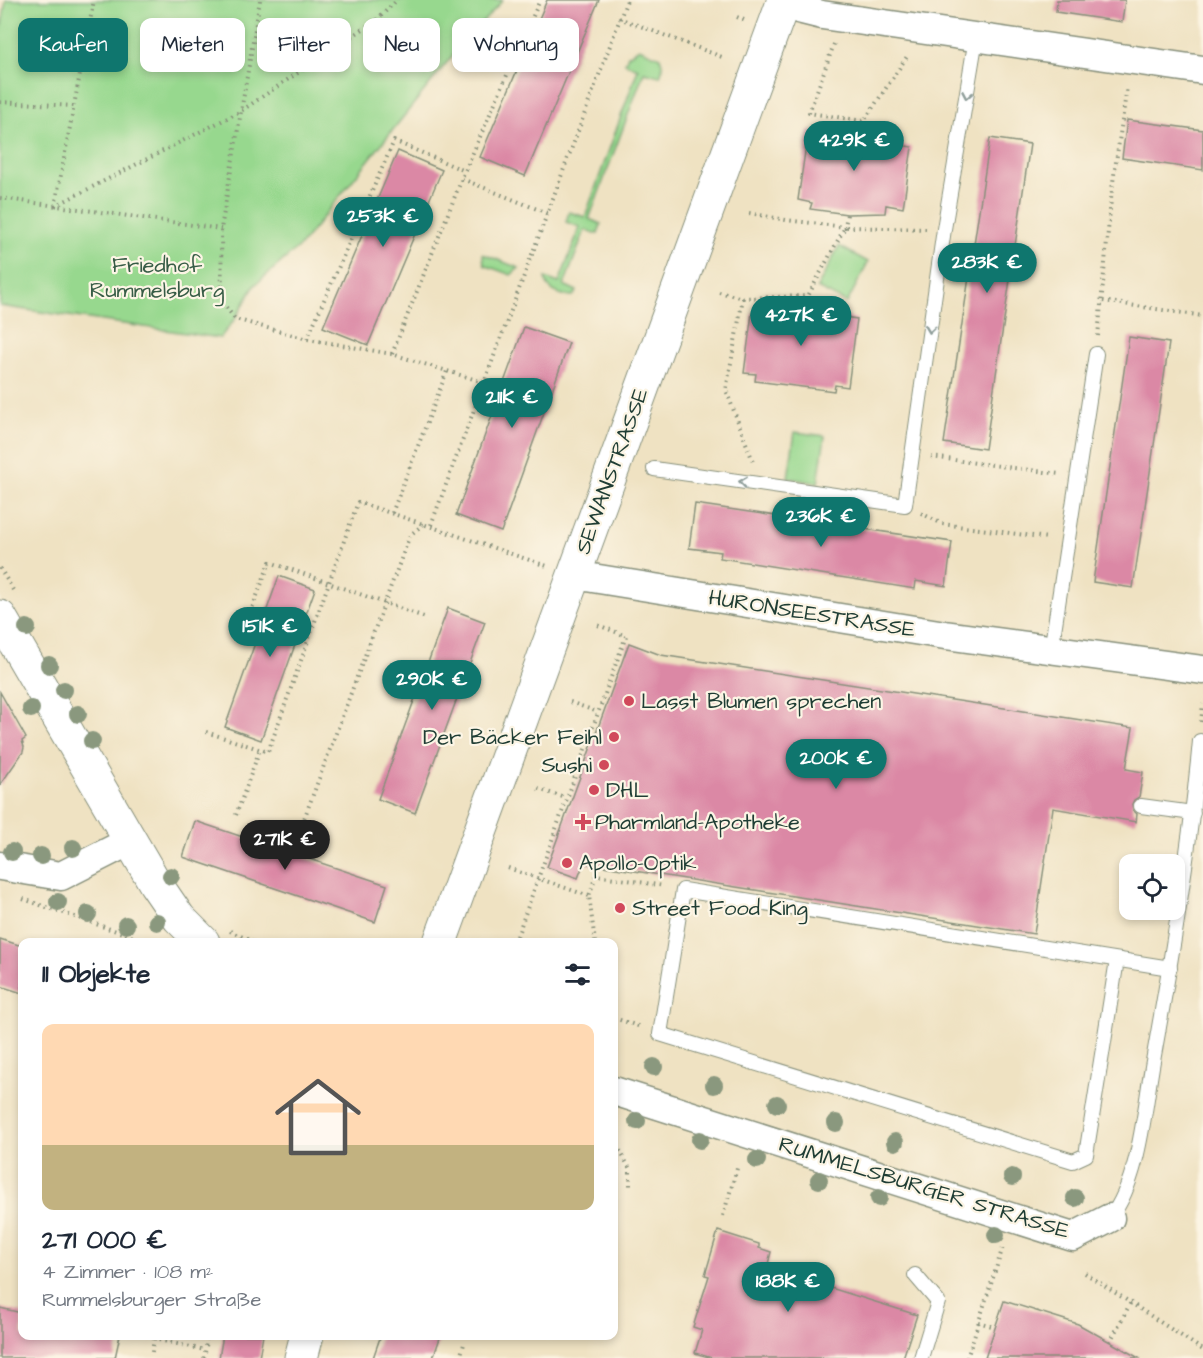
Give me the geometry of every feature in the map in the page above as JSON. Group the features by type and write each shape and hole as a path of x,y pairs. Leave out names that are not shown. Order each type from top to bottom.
{"street":[{"path":"783,2 822,15 1203,70"},
{"name":"SEWANSTRASSE","path":"441,938 783,2"},
{"name":"HURONSEESTRASSE","path":"574,575 1051,651 1203,670"},
{"path":"0,617 130,841 179,918 198,938"},
{"path":"0,866 61,876 130,841"},
{"name":"RUMMELSBURGER STRASSE","path":"618,1092 1073,1237 1110,1218"},
{"path":"301,1358 306,1340"}],"lane":[{"path":"654,469 905,505 944,229 976,38"},
{"path":"1051,651 1096,354"},
{"name":"RUMMELSBURGER STRASSE","path":"1110,1218 1121,1204 1134,1168 1170,968 1193,813 1200,741"},
{"path":"1141,806 1193,813"},
{"path":"1118,960 1086,1155 1073,1161 660,1034 683,890 1170,968"},
{"path":"915,1275 938,1302 921,1358"}],"path":[{"path":"55,206 94,0"},
{"path":"260,0 221,228 222,302 235,319 307,339 392,354 483,382"},
{"path":"55,206 241,111 378,19 397,0"},
{"path":"392,354 465,171 540,0"},
{"path":"431,525 626,0"},
{"path":"619,18 722,57"},
{"path":"844,18 809,113 864,121 909,52 914,28"},
{"path":"1096,354 1103,301 1112,189 1131,59"},
{"path":"0,102 74,106"},
{"path":"307,339 394,141 465,171"},
{"path":"462,179 547,213"},
{"path":"0,198 221,228"},
{"path":"748,213 845,227 944,229"},
{"path":"806,306 808,296 845,227 847,214"},
{"path":"719,291 743,298 808,296"},
{"path":"743,298 726,390 762,485"},
{"path":"1103,301 1203,316"},
{"path":"392,513 447,371"},
{"path":"912,454 1078,476"},
{"path":"206,732 268,752 358,502 534,561"},
{"path":"905,505 942,524 1068,541"},
{"path":"298,835 410,535 425,523"},
{"path":"246,624 270,562 427,618"},
{"path":"516,938 626,636 598,626"},
{"path":"570,702 598,712"},
{"path":"236,815 260,749"},
{"path":"538,789 567,798"},
{"path":"508,868 589,896"},
{"path":"594,938 589,896 596,875 683,890"},
{"path":"22,899 136,938"},
{"path":"618,1019 660,1034"},
{"path":"618,1147 630,1169 630,1187"},
{"path":"723,1215 738,1165"},
{"path":"967,1358 1003,1247"},
{"path":"1085,1273 1203,1350"},
{"path":"1110,1342 1131,1302"},
{"path":"978,1322 995,1327"},
{"path":"152,1352 154,1340 205,1350"},
{"path":"204,1358 207,1340"},
{"path":"460,1358 464,1344"}],"green space":[{"name":"Friedhof Rummelsburg","path":"6,0 503,0 487,18 452,18 452,56 440,71 440,18 363,18 363,72 439,72 300,246 255,285 235,319 220,338 0,306 0,38"},
{"path":"639,48 660,57 663,67 660,76 644,72 589,219 601,224 598,234 585,230 564,285 577,291 573,296 559,294 548,286 545,278 559,283 580,227 566,222 569,212 585,217 638,69 625,63 628,55"},
{"path":"839,246 868,262 847,303 817,288"},
{"path":"483,254 519,268 511,275 484,265"},
{"path":"795,432 825,436 818,483 788,478"}],"building":[{"path":"547,0 599,0 579,48 579,18 539,18"},
{"path":"1057,0 1125,0 1122,22 1056,12"},
{"path":"516,72 569,72 525,176 480,157"},
{"path":"1127,120 1203,130 1203,170 1122,158"},
{"path":"822,127 901,139 900,145 912,147 903,208 886,205 885,213 847,214 810,209 812,203 798,200 808,131 822,133"},
{"path":"990,138 1030,144 985,449 944,443"},
{"path":"398,151 442,170 368,345 323,327"},
{"path":"796,305 845,311 844,317 857,319 848,387 835,385 834,391 755,381 756,374 744,373 752,313 770,315 771,306"},
{"path":"524,327 569,343 501,532 456,515"},
{"path":"1129,337 1169,343 1133,588 1093,582"},
{"path":"695,504 952,542 946,586 916,581 915,589 720,558 721,552 689,548"},
{"path":"279,576 315,589 261,740 225,727"},
{"path":"448,608 485,622 415,813 378,799"},
{"path":"629,643 661,655 1133,728 1126,769 1143,772 1139,797 1132,804 1137,814 1136,822 1053,808 1034,934 584,863 578,878 547,867"},
{"path":"0,692 26,738 22,741 23,752 0,785"},
{"path":"195,821 387,885 375,922 183,857"},
{"path":"0,939 18,945 18,992 0,986"},
{"path":"718,1231 759,1244 759,1248 771,1252 767,1268 917,1315 903,1358 712,1358 695,1353 702,1330 693,1327 709,1276 705,1275"},
{"path":"1004,1301 1078,1324 1139,1358 985,1358"},
{"path":"0,1308 18,1312 18,1340 119,1340 115,1358 0,1358"},
{"path":"222,1340 262,1340 259,1358 219,1358"},
{"path":"379,1340 439,1340 433,1358 373,1358"}],"place":[{"name":"Lasst Blumen sprechen","path":"629,701"},
{"name":"Der Bäcker Feihl","path":"614,737"},
{"name":"Sushi","path":"604,765"},
{"name":"DHL","path":"594,790"},
{"name":"Pharmland-Apotheke","path":"583,822"},
{"name":"Apollo-Optik","path":"567,863"},
{"name":"Street Food King","path":"620,908"}]}
